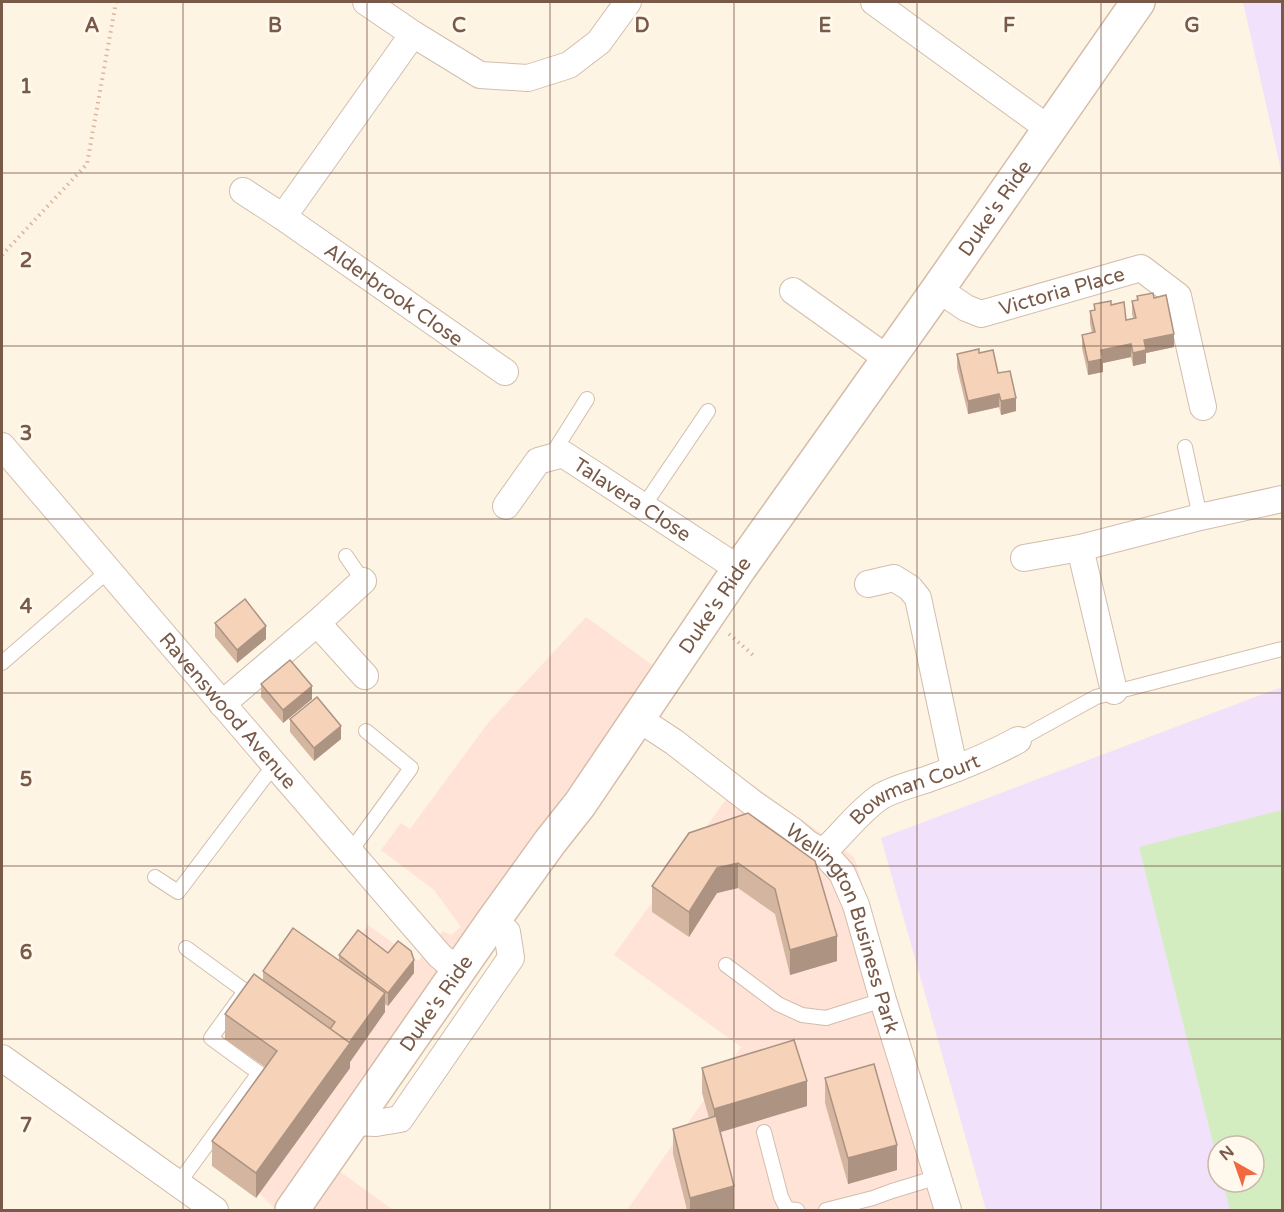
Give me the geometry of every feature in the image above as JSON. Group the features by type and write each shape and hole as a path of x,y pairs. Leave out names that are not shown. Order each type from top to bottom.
{"main road":[{"name":"Duke's Ride","path":"292,1210 458,970 639,720 739,569 1138,2"}],"street":[{"path":"366,2 480,75 528,78 569,65 599,42 628,2"},
{"path":"874,2 1049,129"},
{"path":"283,217 413,34"},
{"name":"Alderbrook Close","path":"243,191 504,372"},
{"name":"Victoria Place","path":"938,289 966,308 981,314 1141,268 1178,296 1203,407"},
{"path":"793,291 888,359"},
{"name":"Ravenswood Avenue","path":"2,446 440,956 458,970"},
{"name":"Talavera Close","path":"506,506 538,461 563,454 739,569"},
{"path":"1024,558 1080,548 1200,517 1282,499"},
{"path":"1080,548 1114,691"},
{"path":"867,584 894,578 910,588 918,598 952,758 957,768"},
{"path":"222,704 363,581"},
{"path":"316,623 365,675"},
{"name":"Wellington Business Park","path":"639,720 674,742 754,804 823,852 842,873 856,906 948,1210"},
{"name":"Bowman Court","path":"823,852 868,806 882,796 999,751 1018,740"},
{"path":"353,1122 376,1123 400,1119 511,958 507,932 493,921"},
{"path":"2,1058 215,1210"}],"lane":[{"path":"550,458 587,399"},
{"path":"643,507 708,411"},
{"path":"1185,447 1200,517"},
{"path":"346,556 363,581"},
{"path":"2,663 108,571"},
{"path":"1018,740 1096,696 1282,649"},
{"path":"350,852 411,768 366,731"},
{"path":"155,877 178,892 274,765"},
{"path":"178,1184 259,1072 211,1038 245,991 186,948"},
{"path":"726,965 778,1004 802,1015 826,1018 883,1000"},
{"path":"764,1132 781,1197 787,1209 797,1210"},
{"path":"826,1210 938,1177"}],"path":[{"path":"2,255 87,164 116,2"},
{"path":"724,629 753,655"}],"shaded area":[{"path":"1243,2 1282,2 1282,175"},
{"path":"586,617 658,669 545,820 477,920 437,971 384,1056 316,1154 393,1210 276,1210 225,1159 368,925 418,961 443,931 451,935 461,927 434,890 381,850 401,823 410,829 488,723"},
{"path":"1282,687 1282,1210 986,1210 881,838"},
{"path":"742,777 854,857 962,1210 627,1210 741,1047 614,955"}],"green space":[{"path":"1282,810 1282,1210 1230,1210 1226,1194 1266,1194 1266,1134 1211,1134 1139,847"}],"building":[{"path":"1153,293 1154,298 1166,295 1174,334 1144,340 1146,350 1133,353 1131,344 1101,350 1103,359 1088,362 1082,335 1095,332 1090,311 1095,310 1094,304 1111,301 1111,305 1124,302 1126,320 1136,318 1132,301 1138,300 1137,296"},
{"path":"979,349 979,353 993,350 998,373 1010,371 1016,398 1001,401 999,394 968,401 957,354"},
{"path":"245,599 266,626 237,650 215,623"},
{"path":"290,660 312,686 283,710 261,684"},
{"path":"317,697 341,726 314,748 290,719"},
{"path":"748,813 815,861 837,936 790,950 775,889 738,863 717,868 689,912 652,886 689,833"},
{"path":"293,928 385,993 349,1043 330,1029 335,1022 263,971"},
{"path":"358,930 388,953 398,941 411,951 414,960 388,993 339,955"},
{"path":"254,974 350,1043 256,1173 212,1141 277,1051 225,1014"},
{"path":"794,1040 807,1081 714,1109 702,1068"},
{"path":"874,1064 897,1145 848,1158 825,1078"},
{"path":"716,1116 734,1186 690,1198 673,1129"}]}
